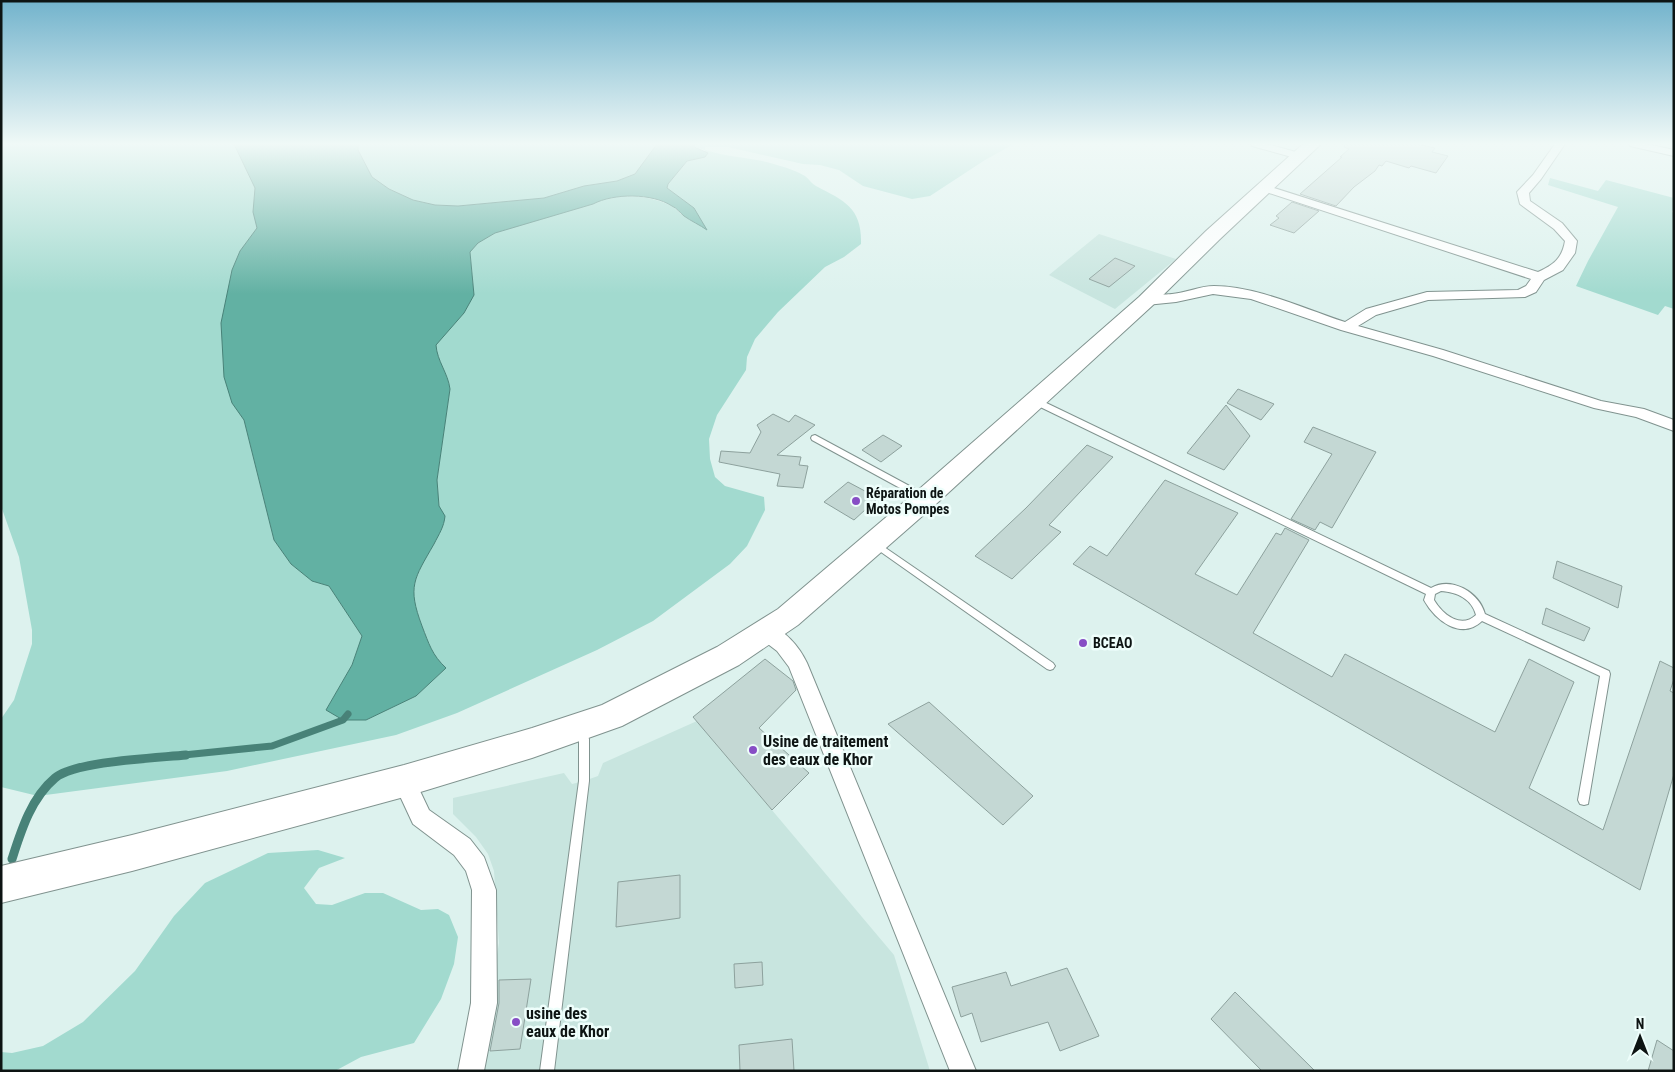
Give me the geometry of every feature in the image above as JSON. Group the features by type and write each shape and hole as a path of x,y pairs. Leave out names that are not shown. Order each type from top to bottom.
{"highway":[{"path":"1,885 132,853 404,781 579,728 651,698 728,656 788,617 926,498 1033,400 1146,301 1258,194"}],"street":[{"path":"1283,194 1539,277"},
{"path":"1346,327 1371,312 1427,296 1520,294 1530,289 1539,277 1558,267 1569,253 1571,241 1558,226 1524,202 1523,194"},
{"path":"1146,301 1176,298 1213,290 1254,296 1346,327 1438,353 1599,405 1639,413 1674,426"},
{"path":"766,632 784,645 797,663 962,1071"},
{"path":"404,781 421,817 462,847 476,865 484,890 484,1003 471,1071"}],"lane":[{"path":"1033,400 1430,592 1440,588 1461,592 1478,605 1481,616 1605,674 1584,800"},
{"path":"815,438 926,498"},
{"path":"873,542 1050,666"},
{"path":"1430,592 1429,600 1434,610 1441,617 1453,623 1469,625 1476,623 1481,616"},
{"path":"547,1071 584,781 584,739 579,728"}],"shaded area":[{"path":"1,194 254,194 253,212 257,228 240,251 232,402 244,420 274,540 291,564 312,581 329,586 362,636 352,665 326,710 366,720 416,696 446,668 434,657 414,605 413,587 439,506 437,480 450,389 435,345 464,313 474,295 470,252 478,243 495,233 602,200 621,196 642,197 662,202 672,206 682,215 706,229 694,208 675,194 831,194 850,207 858,222 861,232 861,244 844,257 825,267 778,312 755,339 747,357 746,370 717,415 709,439 710,459 715,477 725,486 764,497 765,510 747,546 730,564 653,621 597,650 457,713 396,735 227,771 38,796 1,787 1,719 14,700 32,644 32,630 19,557 1,506"},
{"path":"254,194 400,194 413,200 435,205 458,206 544,198 557,194 675,194 694,208 707,230 664,202 644,197 622,196 602,200 495,233 478,243 470,252 474,295 464,313 436,345 450,389 437,480 439,506 445,516 439,534 417,575 414,592 417,612 429,644 434,654 446,668 416,696 366,720 343,720 326,710 352,665 362,636 329,586 312,581 291,564 274,540 244,420 232,403 224,377 221,323 232,270 240,251 257,228 253,212"},
{"path":"400,194 557,194 544,198 458,206 435,205 413,200"},
{"path":"893,194 933,194 930,196 912,199"},
{"path":"1577,194 1659,194 1674,198 1672,212 1674,213 1674,309 1665,306 1658,315 1576,286 1618,207"},
{"path":"1099,234 1176,259 1115,309 1049,275"},
{"path":"697,721 894,955 930,1071 477,1071 499,943 494,871 488,854 476,837 453,814 453,798 564,773 572,784 584,781 598,776 603,763"},
{"path":"318,850 345,858 319,868 304,888 316,904 332,905 365,893 383,893 421,910 438,909 449,915 458,937 454,964 441,999 414,1043 361,1057 335,1071 1,1071 1,1052 12,1053 43,1046 83,1022 135,971 174,916 205,883 268,853"}],"building":[{"path":"1300,194 1347,194 1336,206"},
{"path":"1292,202 1319,211 1294,233 1270,225 1279,218 1276,216"},
{"path":"1115,258 1135,266 1109,287 1089,279"},
{"path":"1238,389 1274,404 1261,420 1227,403"},
{"path":"1226,405 1250,436 1224,470 1187,453"},
{"path":"773,414 789,422 795,415 815,425 777,455 801,457 799,465 808,466 803,488 777,486 780,474 719,462 721,451 750,453 761,432 757,425"},
{"path":"1313,427 1376,452 1332,528 1320,522 1315,530 1291,519 1332,454 1304,442"},
{"path":"883,435 902,446 881,462 862,450"},
{"path":"1087,445 1113,457 1049,525 1061,532 1012,579 975,556 1026,508"},
{"path":"1165,480 1238,513 1195,574 1237,595 1276,533 1281,535 1285,528 1309,540 1253,633 1332,677 1345,654 1495,732 1529,659 1574,682 1529,788 1603,830 1660,661 1674,668 1674,679 1670,691 1674,693 1674,774 1640,890 1073,564 1090,546 1107,556"},
{"path":"848,482 878,498 854,520 824,502"},
{"path":"1557,561 1622,586 1618,608 1553,578"},
{"path":"1546,608 1590,628 1584,641 1542,624"},
{"name":"Usine de traitement des eaux de Khor","path":"765,659 793,681 796,690 759,728 809,773 772,810 693,717"},
{"path":"929,702 1033,796 1003,825 888,724"},
{"path":"680,875 680,918 616,927 618,882"},
{"path":"762,962 763,985 735,988 734,964"},
{"path":"1067,968 1099,1036 1060,1051 1048,1022 981,1042 972,1013 961,1017 952,987 1006,972 1011,986"},
{"path":"531,979 520,1049 490,1051 499,1003 499,980"},
{"path":"1235,992 1315,1071 1262,1071 1211,1019"},
{"path":"792,1039 794,1071 740,1071 739,1045"},
{"path":"1657,1040 1674,1051 1674,1071 1648,1071"}],"waterway":[{"path":"175,756 272,746 343,720 348,714"},
{"path":"175,756 186,755"},
{"path":"12,859 23,826 33,805 39,795 55,778 65,772 97,764 175,756"}],"place":[{"name":"Réparation de Motos Pompes","path":"856,501"},
{"name":"BCEAO","path":"1083,643"},
{"name":"Usine de traitement des eaux de Khor","path":"753,750"},
{"name":"usine des eaux de Khor","path":"516,1022"}]}
